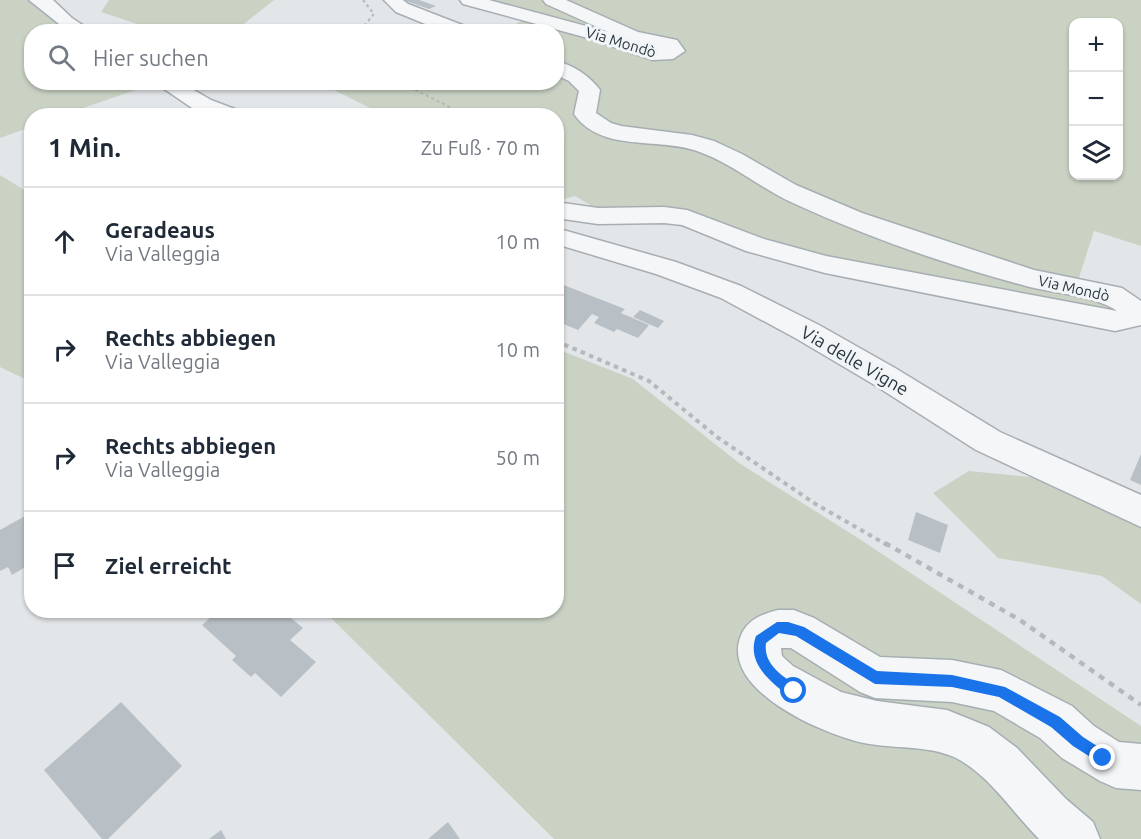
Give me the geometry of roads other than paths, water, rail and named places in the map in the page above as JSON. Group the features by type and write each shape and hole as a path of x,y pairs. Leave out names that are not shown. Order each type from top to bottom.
{"street":[{"path":"38,0 46,3 70,24"},
{"path":"393,0 402,8 443,24"},
{"name":"Via Mondò","path":"469,0 558,24"},
{"name":"Via Mondò","path":"552,0 633,37 670,45 675,51 670,54 654,54 564,26"},
{"name":"Via Mondò","path":"564,71 576,77 590,90 585,114 590,122 596,125 617,132 683,140 705,146 783,189 819,205 876,227 1027,277 1111,295 1131,307 1134,316 1124,321 1115,321 848,269 755,245 687,218 664,215 598,216 564,211"},
{"path":"178,90 211,108"},
{"name":"Via delle Vigne","path":"564,238 666,268 731,292 808,332 884,376 988,441 1141,512"},
{"path":"1076,839 1057,825 990,754 973,743 953,733 934,729 863,721 813,701 769,673 759,651 760,640 777,628 788,627 800,631 875,677 952,681 1001,691 1056,722 1078,742 1116,765 1141,766"}]}
